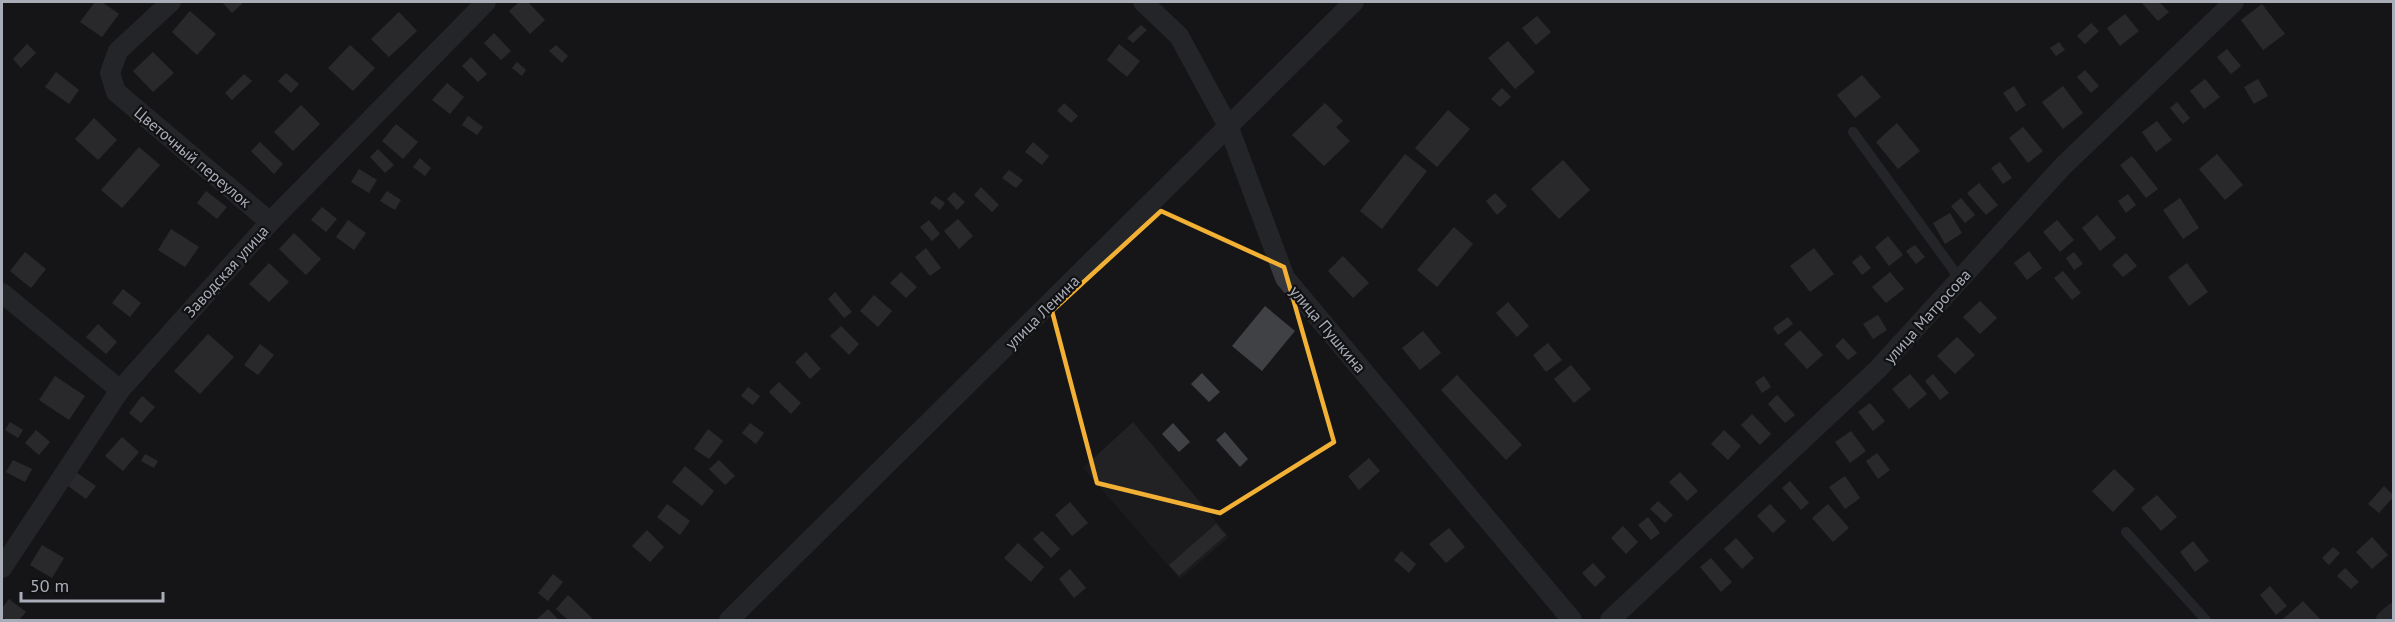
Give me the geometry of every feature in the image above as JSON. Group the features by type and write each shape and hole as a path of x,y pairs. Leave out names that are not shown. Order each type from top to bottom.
{"street":[{"name":"Цветочный переулок","path":"171,2 118,51 110,73 116,92 270,222"},
{"name":"Заводская улица","path":"2,568 120,390 270,222 486,2"},
{"name":"улица Пушкина","path":"1143,2 1179,36 1229,128 1285,278 1572,621"},
{"name":"улица Ленина","path":"729,621 1354,2"},
{"name":"улица Матросова","path":"1610,621 1878,369 2063,166 2234,2"},
{"path":"2,293 120,390"},
{"path":"2386,621 2394,613"}],"lane":[{"path":"1853,132 1960,279"},
{"path":"2126,532 2206,621"}],"highlighted area":[{"path":"1161,211 1284,267 1334,442 1220,513 1097,483 1052,311"}],"shaded area":[{"path":"1133,422 1229,537 1180,579 1083,468"}],"building":[{"path":"95,2 102,2 119,14 102,37 80,22"},
{"path":"222,2 244,2 232,13"},
{"path":"519,2 528,2 545,20 530,34 509,11"},
{"path":"2141,2 2159,2 2169,12 2158,21"},
{"path":"2262,4 2285,34 2263,50 2241,20"},
{"path":"190,11 216,34 197,55 172,32"},
{"path":"399,12 417,31 389,57 371,39"},
{"path":"2125,14 2139,31 2120,46 2107,28"},
{"path":"1537,16 1551,32 1536,45 1522,28"},
{"path":"2091,23 2099,31 2085,44 2077,36"},
{"path":"1141,25 1147,30 1133,43 1127,38"},
{"path":"494,33 511,51 501,60 484,43"},
{"path":"1508,41 1535,72 1515,89 1488,58"},
{"path":"2059,42 2065,50 2056,56 2050,48"},
{"path":"27,44 36,53 21,68 13,59"},
{"path":"1119,44 1140,61 1127,77 1107,60"},
{"path":"350,45 375,68 353,91 328,68"},
{"path":"556,45 568,56 562,63 549,51"},
{"path":"2227,49 2241,66 2231,74 2217,57"},
{"path":"153,52 174,73 153,92 133,71"},
{"path":"471,57 487,74 478,82 462,66"},
{"path":"517,62 526,70 522,76 512,68"},
{"path":"2085,70 2099,86 2091,93 2077,77"},
{"path":"56,72 79,90 69,104 45,87"},
{"path":"286,73 299,84 291,93 278,81"},
{"path":"244,74 252,81 232,100 225,93"},
{"path":"1862,75 1881,97 1855,118 1837,95"},
{"path":"2205,79 2220,97 2204,109 2190,91"},
{"path":"2258,79 2268,96 2254,104 2244,87"},
{"path":"447,83 464,97 450,114 432,100"},
{"path":"2014,86 2026,105 2016,112 2003,93"},
{"path":"2063,86 2083,113 2063,129 2042,102"},
{"path":"1502,88 1511,97 1500,107 1491,99"},
{"path":"2177,102 2190,118 2183,124 2170,108"},
{"path":"1064,103 1078,116 1071,123 1057,111"},
{"path":"1325,103 1343,121 1336,127 1350,141 1324,166 1292,135"},
{"path":"301,105 320,124 293,151 274,132"},
{"path":"1448,110 1470,129 1437,167 1415,148"},
{"path":"468,116 483,127 477,135 462,125"},
{"path":"94,118 117,140 98,160 75,139"},
{"path":"2157,121 2172,140 2156,152 2142,132"},
{"path":"1897,123 1920,151 1898,169 1876,142"},
{"path":"396,124 418,142 403,159 382,141"},
{"path":"2023,127 2043,151 2028,163 2009,138"},
{"path":"260,142 283,164 274,174 251,151"},
{"path":"1033,142 1049,156 1042,165 1025,152"},
{"path":"139,147 160,165 122,208 101,190"},
{"path":"378,149 394,165 385,173 370,157"},
{"path":"1405,154 1427,171 1382,229 1360,211"},
{"path":"2217,154 2243,185 2225,200 2199,169"},
{"path":"2132,156 2158,189 2146,198 2120,165"},
{"path":"420,158 431,168 425,176 413,167"},
{"path":"1563,160 1590,190 1559,219 1531,189"},
{"path":"2000,162 2012,178 2003,184 1991,168"},
{"path":"359,169 377,180 369,193 351,182"},
{"path":"1009,170 1023,180 1016,188 1002,178"},
{"path":"1979,183 1998,205 1986,215 1967,193"},
{"path":"981,187 999,205 992,212 974,195"},
{"path":"206,191 227,207 217,219 197,203"},
{"path":"387,191 401,200 395,210 380,201"},
{"path":"954,192 965,202 957,210 947,199"},
{"path":"1495,193 1507,206 1497,215 1486,201"},
{"path":"2128,194 2136,205 2126,213 2118,201"},
{"path":"935,196 945,203 940,210 930,203"},
{"path":"1961,198 1975,215 1965,223 1951,206"},
{"path":"2180,198 2199,228 2183,239 2163,210"},
{"path":"322,207 337,219 326,232 311,220"},
{"path":"1950,213 1962,233 1945,244 1933,223"},
{"path":"2097,215 2116,238 2100,251 2082,228"},
{"path":"958,219 973,236 959,249 944,231"},
{"path":"348,220 366,233 354,250 336,237"},
{"path":"929,220 940,234 932,241 920,227"},
{"path":"2057,220 2074,240 2060,252 2043,232"},
{"path":"1454,227 1473,244 1437,287 1417,270"},
{"path":"171,229 199,247 185,267 158,250"},
{"path":"294,233 321,259 306,275 279,249"},
{"path":"1888,236 1903,255 1889,266 1875,247"},
{"path":"1915,245 1925,257 1916,264 1906,251"},
{"path":"926,248 941,268 930,276 915,257"},
{"path":"1814,248 1834,274 1810,292 1790,266"},
{"path":"2029,251 2042,268 2027,280 2014,263"},
{"path":"25,252 46,269 31,288 10,271"},
{"path":"2074,252 2083,264 2074,270 2066,258"},
{"path":"2126,253 2137,266 2123,277 2112,265"},
{"path":"1861,255 1871,268 1862,275 1852,262"},
{"path":"1343,256 1369,283 1353,298 1328,271"},
{"path":"269,263 289,282 269,302 249,284"},
{"path":"2187,263 2208,292 2189,306 2168,277"},
{"path":"2063,271 2081,293 2072,300 2054,278"},
{"path":"901,272 917,287 906,298 890,283"},
{"path":"1890,272 1904,289 1886,303 1872,287"},
{"path":"123,289 141,303 130,317 112,303"},
{"path":"835,292 852,312 844,318 828,299"},
{"path":"874,295 892,311 878,327 860,311"},
{"path":"1980,301 1997,318 1980,334 1963,317"},
{"path":"1508,302 1529,326 1517,337 1496,313"},
{"path":"1265,306 1295,331 1262,371 1232,346"},
{"path":"1878,315 1887,330 1873,339 1863,324"},
{"path":"1788,317 1793,324 1778,335 1773,328"},
{"path":"98,324 117,342 106,354 86,337"},
{"path":"841,326 859,344 849,355 830,336"},
{"path":"1800,330 1823,355 1807,369 1784,344"},
{"path":"1423,331 1441,353 1420,370 1402,348"},
{"path":"208,334 234,357 200,394 174,371"},
{"path":"1957,337 1975,355 1955,374 1937,356"},
{"path":"1843,338 1857,353 1848,360 1835,346"},
{"path":"1548,343 1562,360 1546,372 1533,355"},
{"path":"260,344 274,355 258,375 244,365"},
{"path":"806,352 821,369 810,379 795,362"},
{"path":"1571,365 1591,389 1574,403 1554,379"},
{"path":"1202,373 1220,392 1209,402 1191,384"},
{"path":"1910,374 1927,394 1909,409 1892,389"},
{"path":"1933,374 1949,393 1940,400 1925,381"},
{"path":"1457,375 1522,445 1506,460 1441,390"},
{"path":"55,376 85,396 69,420 39,400"},
{"path":"1764,376 1771,387 1762,393 1755,382"},
{"path":"779,382 801,403 791,414 769,392"},
{"path":"748,387 760,396 753,405 741,396"},
{"path":"1777,395 1795,415 1785,423 1768,404"},
{"path":"142,396 155,407 141,423 129,413"},
{"path":"1870,403 1885,421 1873,431 1858,412"},
{"path":"1752,414 1771,434 1760,445 1741,425"},
{"path":"10,422 23,430 18,438 5,430"},
{"path":"750,423 764,433 756,444 742,433"},
{"path":"1173,423 1190,442 1179,452 1162,434"},
{"path":"708,429 723,441 709,459 694,449"},
{"path":"36,430 50,442 39,455 25,443"},
{"path":"1724,430 1741,446 1728,460 1711,444"},
{"path":"1851,431 1866,451 1850,463 1835,442"},
{"path":"1225,432 1248,459 1240,467 1216,440"},
{"path":"122,437 139,452 123,471 105,456"},
{"path":"1877,453 1890,470 1878,479 1866,461"},
{"path":"145,454 158,461 154,468 141,461"},
{"path":"1369,458 1380,471 1359,490 1348,476"},
{"path":"13,460 32,469 25,482 6,472"},
{"path":"719,460 735,476 725,485 709,469"},
{"path":"685,466 714,491 702,506 672,482"},
{"path":"2114,469 2135,489 2113,512 2092,491"},
{"path":"1680,472 1698,491 1687,501 1669,482"},
{"path":"77,473 96,486 86,499 68,486"},
{"path":"1845,476 1860,498 1845,509 1829,487"},
{"path":"1790,481 1809,503 1801,510 1782,488"},
{"path":"2384,486 2394,496 2379,513 2368,504"},
{"path":"2157,495 2177,517 2161,531 2141,508"},
{"path":"1658,501 1673,515 1665,523 1650,509"},
{"path":"1070,502 1088,523 1072,536 1055,515"},
{"path":"667,504 690,521 680,535 657,517"},
{"path":"1770,504 1786,521 1773,533 1757,516"},
{"path":"1828,504 1849,528 1833,542 1812,518"},
{"path":"1648,517 1660,533 1651,540 1638,525"},
{"path":"1216,524 1226,535 1179,576 1169,565"},
{"path":"1623,526 1638,542 1626,554 1611,538"},
{"path":"1449,528 1465,547 1446,563 1429,544"},
{"path":"647,530 664,547 650,562 632,546"},
{"path":"1042,531 1060,549 1051,558 1033,539"},
{"path":"2372,537 2388,555 2372,569 2356,552"},
{"path":"1736,538 1754,558 1742,569 1724,549"},
{"path":"2193,541 2209,561 2195,572 2180,552"},
{"path":"1018,543 1044,567 1031,582 1004,558"},
{"path":"42,545 64,558 52,578 30,565"},
{"path":"2333,547 2340,553 2329,565 2322,558"},
{"path":"1401,551 1416,564 1409,573 1394,560"},
{"path":"1711,558 1732,582 1721,592 1700,567"},
{"path":"1593,563 1606,577 1595,587 1582,573"},
{"path":"2345,568 2359,582 2351,589 2337,576"},
{"path":"1070,569 1086,588 1074,598 1059,579"},
{"path":"553,574 563,582 548,601 538,593"},
{"path":"2270,586 2287,606 2276,615 2260,595"},
{"path":"568,595 592,620 568,620 556,609"},
{"path":"9,599 26,612 19,620 6,620 2,617 2,608"},
{"path":"2303,601 2321,620 2282,620"},
{"path":"548,609 559,620 536,620"}]}
